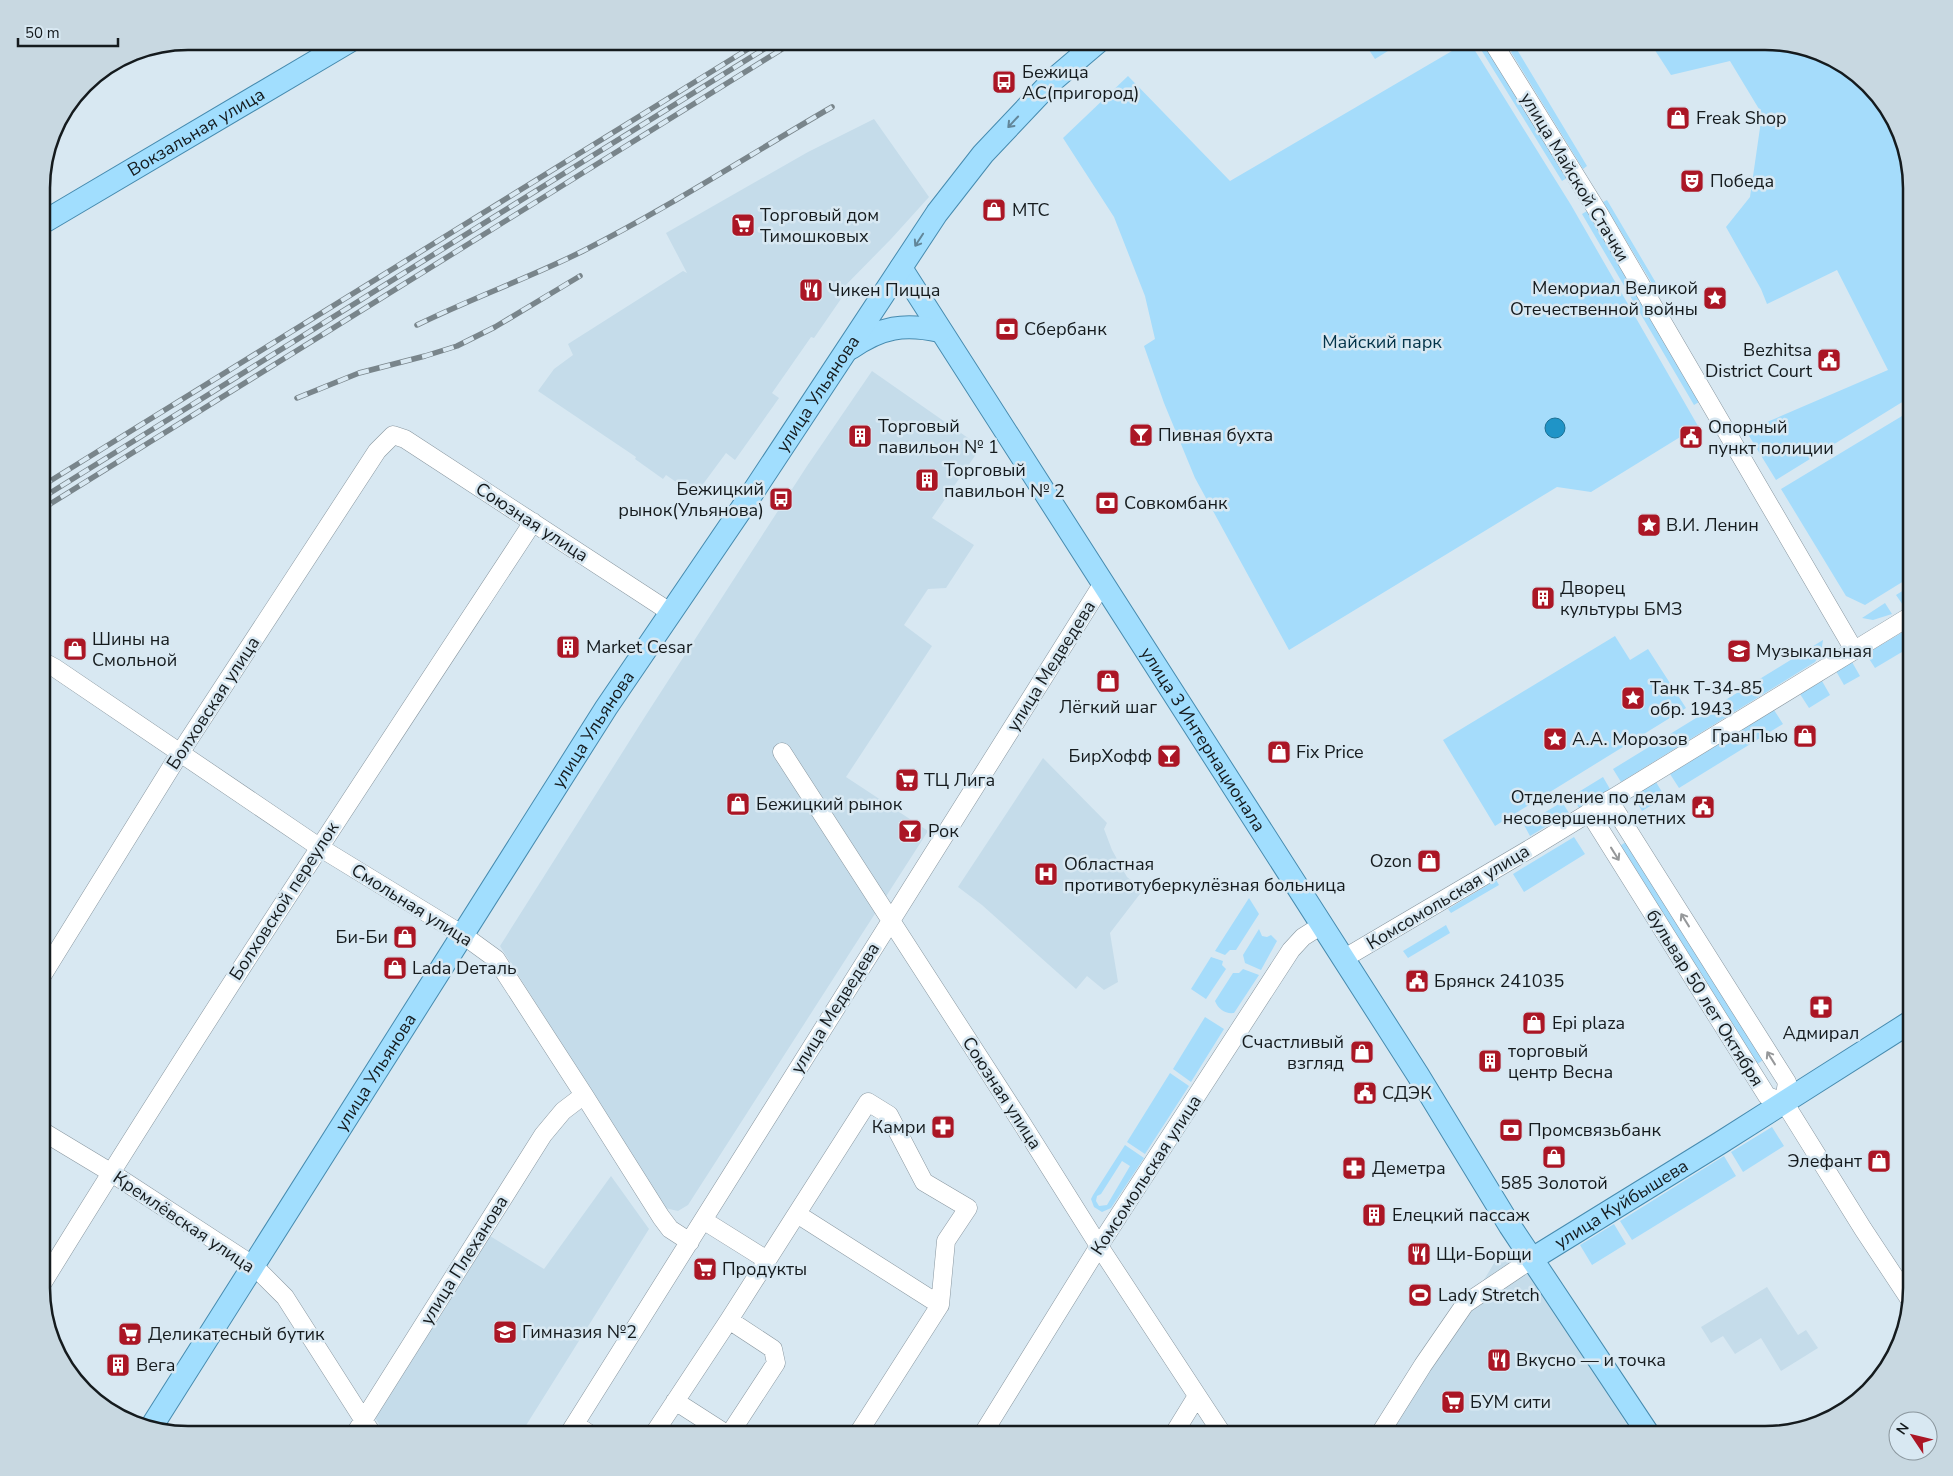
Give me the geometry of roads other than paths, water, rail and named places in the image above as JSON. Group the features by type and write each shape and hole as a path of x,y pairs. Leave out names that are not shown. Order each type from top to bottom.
{"main road":[{"name":"Вокзальная улица","path":"50,218 329,50"},
{"name":"улица Ульянова","path":"154,1421 601,716 753,492 944,204 983,154 1052,80 1088,50"},
{"name":"улица 3 Интернационала","path":"901,268 1418,1075 1510,1226 1643,1426"},
{"path":"846,351 866,338 896,327 923,327 940,331"},
{"name":"улица Куйбышева","path":"1532,1259 1903,1027"}],"street":[{"name":"улица Майской Стачки","path":"1498,50 1589,197 1854,650"},
{"name":"Союзная улица","path":"393,435 405,439 670,612"},
{"name":"Болховская улица","path":"50,963 180,753 377,451 393,435"},
{"name":"Болховской переулок","path":"50,1271 110,1172 318,848 533,522"},
{"name":"улица Медведева","path":"574,1426 1104,583"},
{"name":"Комсомольская улица","path":"1343,959 1609,800 1903,620"},
{"name":"Смольная улица","path":"50,665 318,848 463,935 496,959 661,1217 670,1229 690,1242"},
{"name":"Союзная улица","path":"782,752 1099,1246 1217,1426"},
{"path":"1609,800 1787,1082 1784,1102"},
{"name":"бульвар 50 лет Октября","path":"1589,812 1767,1096 1784,1102 1903,1289"},
{"name":"Комсомольская улица","path":"988,1426 1099,1246 1291,950 1303,937 1322,925"},
{"name":"улица Плеханова","path":"360,1426 542,1135 563,1111 584,1095"},
{"path":"659,1426 768,1260 868,1102 889,1115 924,1182 968,1208 946,1241 940,1305 863,1426"},
{"name":"Кремлёвская улица","path":"50,1136 110,1172 254,1266 285,1297 368,1426"},
{"path":"796,1214 940,1305"},
{"path":"703,1220 768,1260"},
{"name":"улица Куйбышева","path":"1385,1426 1423,1365 1465,1304 1532,1259"},
{"path":"729,1320 773,1349 776,1364 735,1426"},
{"path":"1179,1426 1197,1396"},
{"path":"676,1401 715,1426"}],"railway":[{"path":"50,481 746,50"},
{"path":"50,493 763,50"},
{"path":"50,504 781,50"},
{"path":"417,325 583,251 677,199 832,107"},
{"path":"297,398 359,373 457,346 495,327 580,276"}],"place":[{"name":"Бежица АС(пригород)","path":"1004,82"},
{"name":"Freak Shop","path":"1678,118"},
{"name":"Победа","path":"1692,181"},
{"name":"МТС","path":"994,210"},
{"name":"Торговый дом Тимошковых","path":"743,225"},
{"name":"Чикен Пицца","path":"811,290"},
{"name":"Мемориал Великой Отечественной войны","path":"1715,298"},
{"name":"Сбербанк","path":"1007,329"},
{"name":"Bezhitsa District Court","path":"1829,360"},
{"name":"Пивная бухта","path":"1141,435"},
{"name":"Торговый павильон № 1","path":"860,436"},
{"name":"Опорный пункт полиции","path":"1691,437"},
{"name":"Торговый павильон № 2","path":"927,480"},
{"name":"Бежицкий рынок(Ульянова)","path":"781,499"},
{"name":"Совкомбанк","path":"1107,503"},
{"name":"В.И. Ленин","path":"1649,525"},
{"name":"Дворец культуры БМЗ","path":"1543,598"},
{"name":"Market Cesar","path":"568,647"},
{"name":"Шины на Смольной","path":"75,649"},
{"name":"Музыкальная","path":"1739,651"},
{"name":"Лёгкий шаг","path":"1108,681"},
{"name":"Танк Т-34-85 обр. 1943","path":"1633,698"},
{"name":"ГранПью","path":"1805,736"},
{"name":"А.А. Морозов","path":"1555,739"},
{"name":"Fix Price","path":"1279,752"},
{"name":"БирХофф","path":"1169,756"},
{"name":"ТЦ Лига","path":"907,780"},
{"name":"Бежицкий рынок","path":"738,804"},
{"name":"Отделение по делам несовершеннолетних","path":"1703,807"},
{"name":"Рок","path":"910,831"},
{"name":"Ozon","path":"1429,861"},
{"name":"Областная противотуберкулёзная больница","path":"1046,874"},
{"name":"Би-Би","path":"405,937"},
{"name":"Lada Dеталь","path":"395,968"},
{"name":"Брянск 241035","path":"1417,981"},
{"name":"Адмирал","path":"1821,1007"},
{"name":"Epi plaza","path":"1534,1023"},
{"name":"Счастливый взгляд","path":"1362,1052"},
{"name":"торговый центр Весна","path":"1490,1061"},
{"name":"СДЭК","path":"1365,1093"},
{"name":"Камри","path":"943,1127"},
{"name":"Промсвязьбанк","path":"1511,1130"},
{"name":"585 Золотой","path":"1554,1157"},
{"name":"Элефант","path":"1879,1161"},
{"name":"Деметра","path":"1354,1168"},
{"name":"Елецкий пассаж","path":"1374,1215"},
{"name":"Щи-Борщи","path":"1419,1254"},
{"name":"Продукты","path":"705,1269"},
{"name":"Lady Stretch","path":"1420,1295"},
{"name":"Гимназия №2","path":"505,1332"},
{"name":"Деликатесный бутик","path":"130,1334"},
{"name":"Вкусно — и точка","path":"1499,1360"},
{"name":"Вега","path":"118,1365"},
{"name":"БУМ сити","path":"1453,1402"}],"park label":[{"name":"Майский парк","path":"1382,342"}]}
